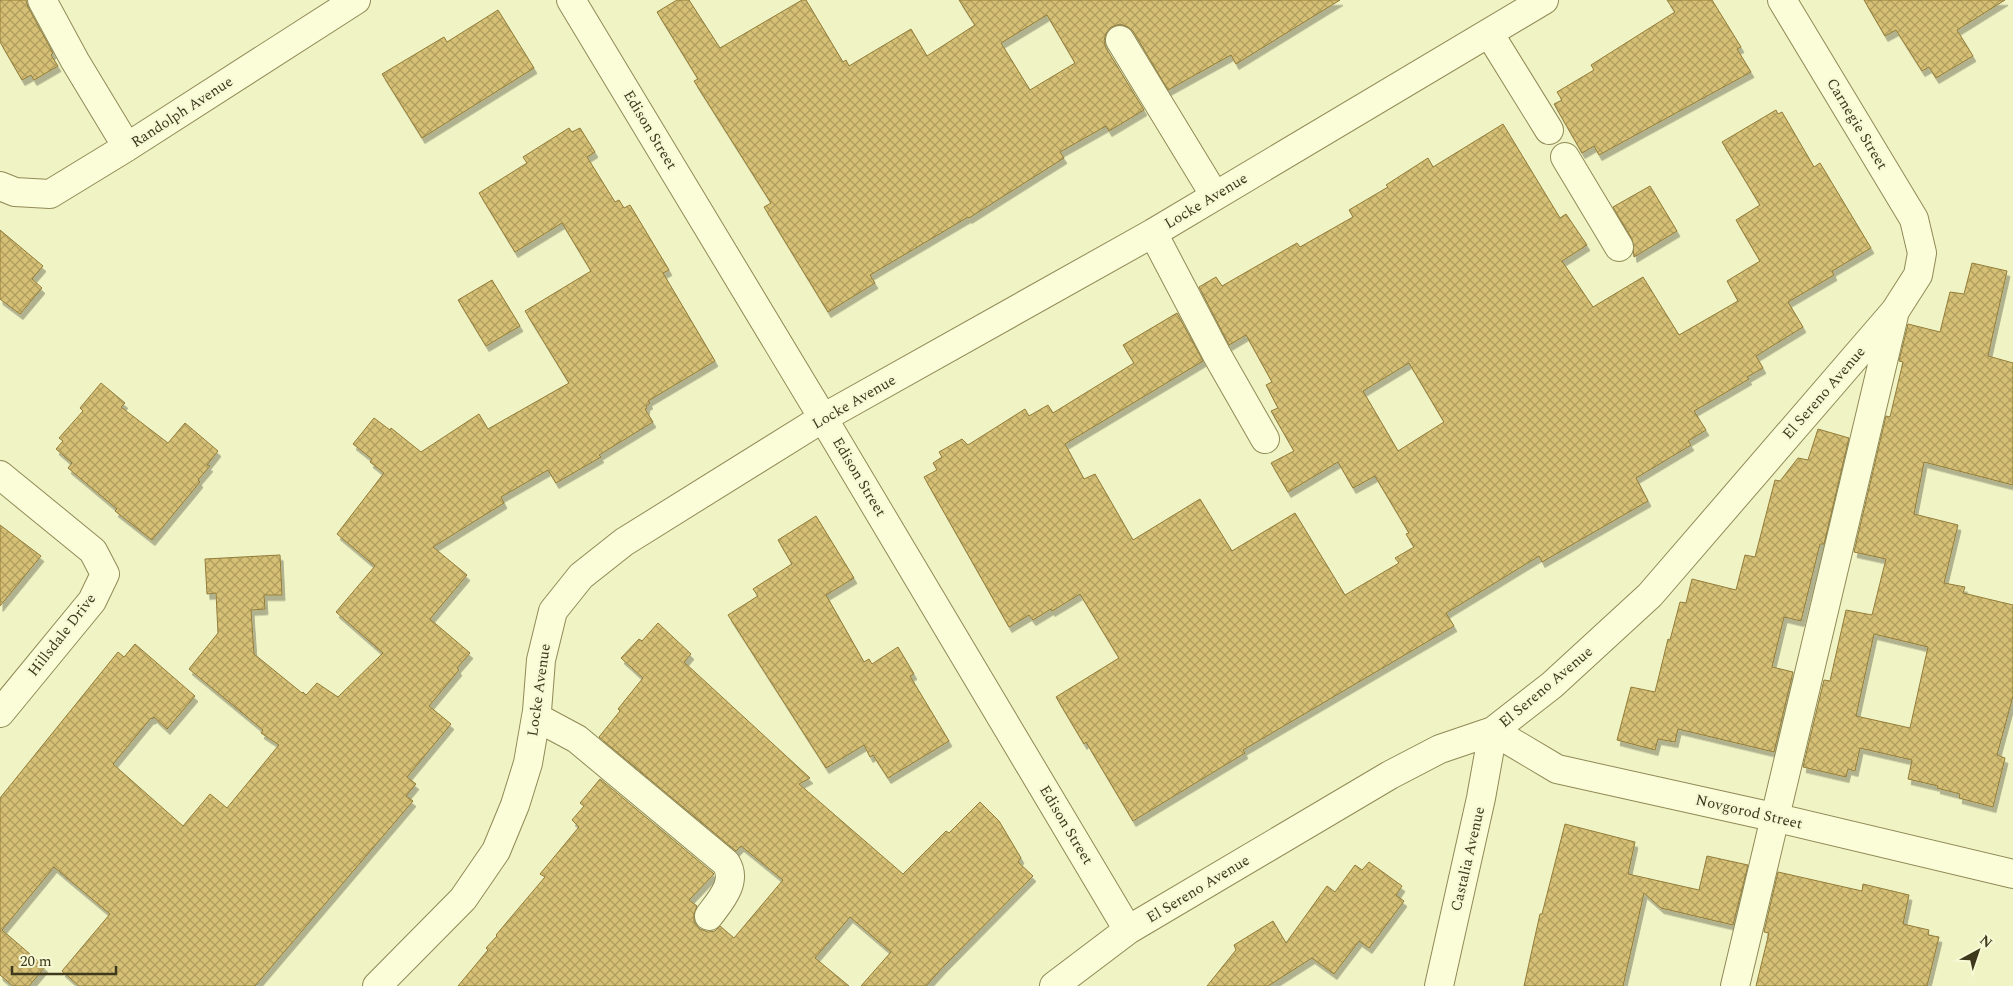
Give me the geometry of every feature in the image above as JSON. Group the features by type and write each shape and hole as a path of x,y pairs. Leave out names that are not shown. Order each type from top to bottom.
{"street":[{"path":"42,0 74,60 127,147"},
{"name":"Randolph Avenue","path":"0,186 15,192 50,194 127,147 356,0"},
{"name":"Edison Street","path":"571,0 824,418 1128,930"},
{"name":"Locke Avenue","path":"377,986 464,899 496,851 515,805 528,763 536,717 541,660 553,611 581,576 624,542 824,418 1153,233 1544,0"},
{"name":"Carnegie Street","path":"1782,0 1914,220 1922,253"},
{"path":"1489,33 1549,130"},
{"path":"1120,40 1215,196"},
{"path":"1565,156 1619,247"},
{"path":"1153,233 1217,355 1265,439"},
{"name":"El Sereno Avenue","path":"1054,986 1128,930 1390,775 1440,748 1494,731 1552,685 1650,595 1895,311 1918,274 1922,253"},
{"path":"1735,986 1895,311"},
{"name":"Hillsdale Drive","path":"0,475 93,551 105,574 92,601 0,713"},
{"path":"536,717 577,739 726,863 730,869 730,882 723,898 709,916"},
{"name":"Novgorod Street","path":"1494,731 1557,769 2013,874"},
{"name":"Castalia Avenue","path":"1439,986 1482,798 1494,731"}],"building":[{"path":"0,0 26,0 58,66 34,80 31,75 22,80 0,42"},
{"path":"677,0 689,0 720,48 802,0 806,0 843,62 846,60 849,66 911,29 927,56 975,25 959,0 1340,0 1236,64 1231,55 1168,90 1133,31 1120,24 1111,27 1106,33 1104,41 1106,48 1144,110 1109,131 1106,126 1060,152 1064,158 969,218 870,275 875,283 828,312 764,207 771,203 694,81 698,79 657,12","holes":["1047,15 1075,63 1030,90 1001,43"]},
{"path":"1667,0 1712,0 1741,47 1737,49 1751,72 1599,155 1594,146 1582,153 1554,104 1562,100 1557,92 1594,70 1591,65 1675,12"},
{"path":"1864,0 2005,0 1957,30 1973,56 1936,78 1929,67 1922,71 1896,30 1885,36"},
{"path":"498,10 534,68 422,138 382,74 444,37 447,42"},
{"path":"1776,110 1778,114 1782,112 1814,167 1820,163 1871,248 1832,271 1834,275 1788,302 1803,327 1756,356 1763,368 1747,377 1749,379 1694,411 1706,430 1688,441 1691,445 1636,478 1648,501 1542,562 1539,556 1446,613 1454,626 1243,750 1245,753 1133,821 1086,742 1084,744 1056,697 1119,658 1080,594 1033,620 1029,615 1009,627 924,477 937,470 933,463 942,457 939,452 962,439 968,445 1025,409 1029,416 1048,405 1053,413 1134,363 1123,345 1177,313 1203,361 1065,444 1084,479 1095,474 1133,540 1200,499 1232,551 1295,513 1345,595 1399,563 1395,558 1414,547 1406,534 1409,533 1375,476 1353,488 1338,462 1288,492 1271,463 1294,451 1271,411 1278,408 1266,385 1272,382 1246,335 1229,345 1199,287 1216,277 1222,286 1297,243 1300,247 1353,217 1349,210 1388,187 1386,185 1428,158 1433,167 1503,124 1560,218 1566,214 1587,245 1562,261 1593,307 1643,277 1679,335 1738,301 1727,281 1760,261 1736,220 1760,205 1722,142","holes":["1409,363 1444,422 1398,451 1363,391"]},
{"path":"569,128 572,132 580,128 595,152 587,157 615,202 619,200 624,208 630,205 669,270 663,273 715,361 648,401 650,403 645,409 653,422 599,455 601,457 556,483 548,470 501,497 504,503 433,547 467,575 430,619 470,653 457,668 459,670 429,706 451,724 407,777 416,784 406,796 413,801 255,986 79,986 62,971 110,914 54,867 2,930 45,967 29,986 13,986 0,975 0,798 118,652 124,657 135,644 195,696 167,729 154,717 151,718 113,764 183,826 210,794 227,808 279,745 261,733 263,730 189,669 218,633 216,593 207,594 205,559 280,555 282,595 264,595 265,609 251,610 254,654 302,693 306,695 317,683 338,697 383,653 336,612 375,566 337,534 384,473 370,462 372,459 353,444 374,418 390,430 391,428 421,452 479,414 488,429 569,383 525,311 591,271 562,223 515,252 479,193 527,163 523,157"},
{"path":"1650,186 1677,231 1634,257 1632,239 1613,207"},
{"path":"0,230 43,266 32,279 42,288 20,314 0,299"},
{"path":"1972,263 2007,271 1988,356 2013,363 2013,485 1924,462 1914,514 1958,525 1944,583 1965,587 1963,593 2013,605 2013,696 1997,755 2005,758 1993,807 1959,798 1960,794 1937,788 1938,786 1908,779 1912,760 1860,748 1855,771 1848,769 1846,777 1803,767 1824,680 1830,681 1846,610 1872,615 1886,559 1854,552 1886,416 1890,417 1903,362 1899,361 1908,324 1940,332 1950,292 1964,294","holes":["1874,634 1928,647 1910,728 1856,716"]},
{"path":"492,280 520,326 486,346 458,300"},
{"path":"101,383 125,403 121,407 168,443 185,423 218,451 207,465 210,466 198,480 200,482 152,540 115,511 117,509 68,468 72,463 56,449 63,441 59,438 83,411 80,408"},
{"path":"1818,429 1849,438 1824,544 1820,544 1801,621 1784,617 1772,667 1793,672 1774,752 1678,729 1675,742 1658,739 1655,750 1617,740 1631,687 1655,692 1668,639 1670,640 1680,602 1686,603 1692,579 1736,590 1745,555 1755,557 1775,480 1780,481 1798,458 1808,460"},
{"path":"816,516 854,578 826,595 864,662 869,659 872,664 898,647 914,674 910,676 949,741 888,778 873,755 870,757 864,745 826,768 728,615 758,596 753,589 792,564 778,540"},
{"path":"0,525 41,556 0,606"},
{"path":"658,623 691,654 684,662 810,778 799,784 903,874 946,831 949,833 980,802 999,821 1021,858 1018,862 1033,876 926,986 861,986 891,952 850,917 815,958 849,986 458,986 488,950 486,948 496,935 545,877 540,874 579,827 572,820 584,806 580,803 600,779 714,874 689,900 697,906 694,922 700,929 708,932 715,931 720,926 734,938 783,880 741,846 736,851 599,737 620,711 618,709 643,678 621,658 639,639 642,641"},
{"path":"1565,824 1635,842 1628,874 1699,890 1707,856 1748,865 1733,925 1661,908 1644,893 1623,986 1524,986 1540,914 1542,914"},
{"path":"1369,862 1402,886 1396,895 1404,901 1369,948 1359,941 1334,974 1312,958 1268,986 1207,986 1236,950 1234,945 1273,921 1286,943 1327,886 1335,892 1355,865 1362,870"},
{"path":"1778,872 1862,891 1863,884 1909,895 1903,924 1929,930 1928,935 1939,937 1927,986 1756,986 1769,933 1764,932"}]}
